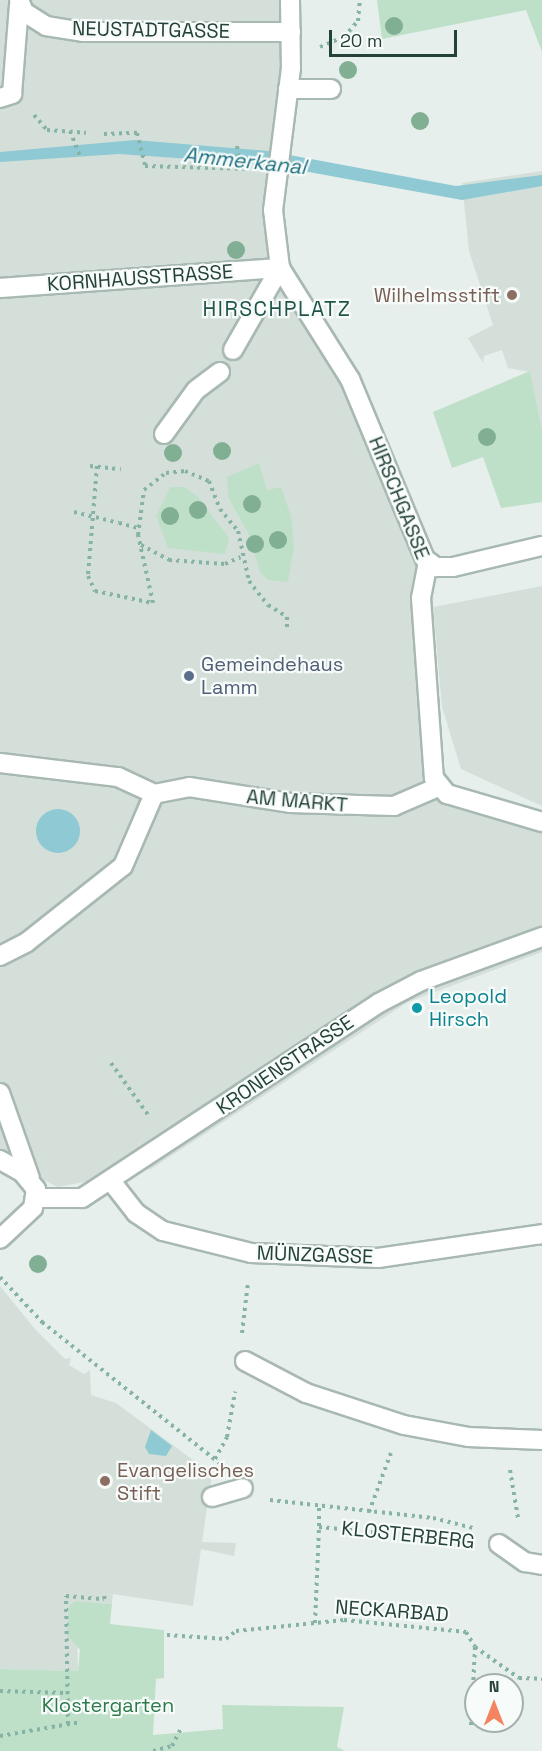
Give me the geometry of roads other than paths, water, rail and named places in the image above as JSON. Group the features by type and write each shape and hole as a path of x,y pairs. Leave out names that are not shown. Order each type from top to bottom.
{"street":[{"path":"233,350 280,268 273,210 291,68 290,0"},
{"name":"NEUSTADTGASSE","path":"19,3 46,26 83,32 291,32"},
{"name":"NEUSTADTGASSE","path":"6,96 19,3"},
{"path":"288,89 331,89"},
{"name":"KORNHAUSSTRASSE","path":"0,288 280,268"},
{"name":"HIRSCHGASSE","path":"280,268 350,379 428,562 420,598 430,763 438,787"},
{"path":"164,434 196,390 220,372"},
{"path":"428,562 453,567 542,546"},
{"path":"0,763 118,777 154,794 123,866 27,942 0,956"},
{"name":"AM MARKT","path":"154,794 189,787 270,802 381,807 406,803 438,787"},
{"path":"438,787 459,798 542,822"},
{"name":"KRONENSTRASSE","path":"36,1198 75,1201 111,1181 379,1003 454,967 542,937"},
{"path":"0,1093 36,1198 28,1214 0,1239"},
{"path":"0,1160 30,1178"},
{"name":"MÜNZGASSE","path":"111,1181 136,1213 163,1231 251,1253 378,1258 542,1234"},
{"path":"245,1361 306,1393 404,1425 502,1440 542,1440"},
{"path":"212,1497 243,1488"},
{"path":"499,1544 525,1562 542,1565"}],"water":[{"name":"Ammerkanal","path":"135,140 268,151 456,186 542,175 542,186 462,200 265,164 119,154 0,162 0,152"},
{"path":"58,809 73,816 80,831 73,846 58,853 43,846 36,831 43,816"},
{"path":"151,1430 172,1446 166,1456 149,1454 145,1447"}],"place":[{"name":"Wilhelmsstift","path":"512,295"},
{"name":"Gemeindehaus Lamm","path":"189,676"},
{"name":"Leopold Hirsch","path":"417,1008"},
{"name":"Evangelisches Stift","path":"105,1481"}],"district":[{"name":"HIRSCHPLATZ","path":"277,309"}],"park label":[{"name":"Klostergarten","path":"108,1705"}]}
